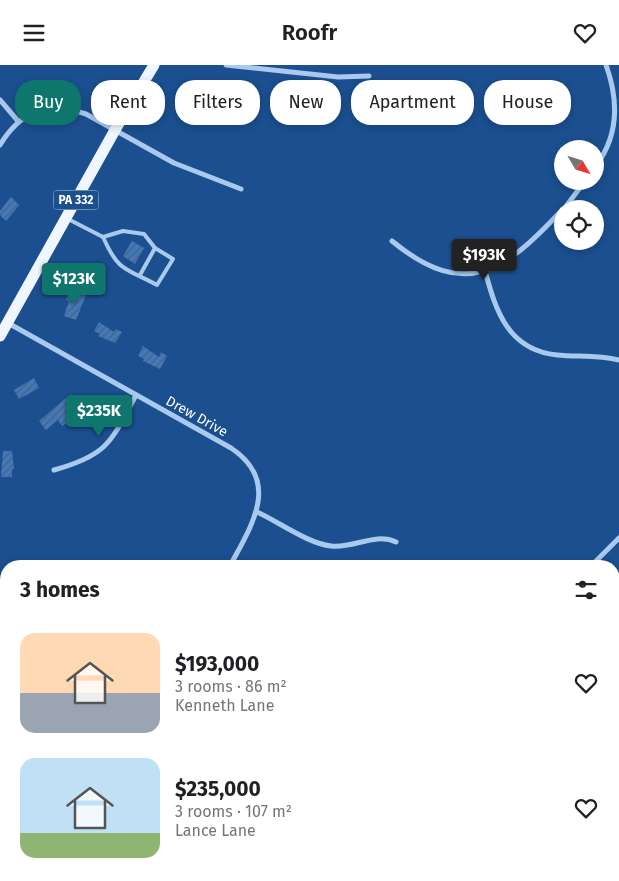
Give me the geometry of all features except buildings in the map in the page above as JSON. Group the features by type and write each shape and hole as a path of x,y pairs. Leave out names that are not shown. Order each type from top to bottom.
{"main road":[{"name":"PA 332","path":"0,336 115,130 154,65"}],"street":[{"path":"226,65 338,77 369,76"},
{"path":"604,152 613,136 618,99 606,65"},
{"path":"0,100 15,118"},
{"path":"81,112 182,167 241,189"},
{"path":"0,145 15,125"},
{"path":"571,200 578,190"},
{"path":"392,241 421,262 441,270 461,273 485,271 507,262 529,244 554,219"},
{"path":"485,271 497,312 511,333 520,341 554,355 596,356 619,360"},
{"name":"Drew Drive","path":"8,322 231,448 242,457 256,478 259,501 258,512 233,560"},
{"path":"54,470 74,464 97,453 112,437 136,395"},
{"path":"258,512 325,545 345,546 390,539 396,542"},
{"path":"597,560 619,538"}],"lane":[{"path":"66,218 103,237 116,262 127,272 140,275 157,285 173,259 155,248 144,234 123,231 103,237"},
{"path":"140,275 155,248"}]}
